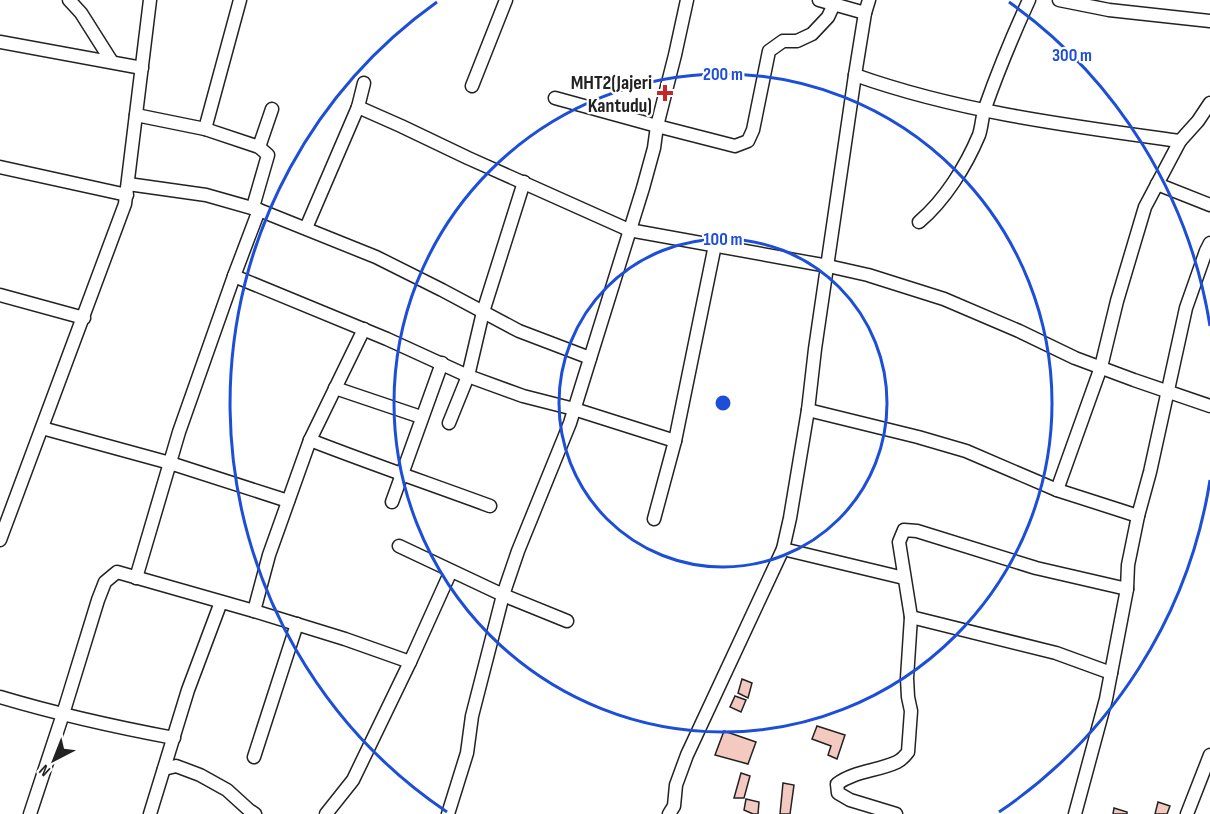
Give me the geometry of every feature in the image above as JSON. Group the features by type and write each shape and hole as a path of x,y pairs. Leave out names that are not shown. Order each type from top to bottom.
{"street":[{"path":"69,0 81,14 112,62"},
{"path":"0,540 125,204 150,0"},
{"path":"205,129 240,0"},
{"path":"472,86 506,0"},
{"path":"448,814 467,753 472,716 503,595 574,409 654,148 657,126 687,0"},
{"path":"819,0 865,13"},
{"path":"674,811 676,785 687,755 783,549 808,410 855,75 869,0"},
{"path":"919,222 932,210 960,172 980,133 984,110 1029,0"},
{"path":"1059,0 1109,9 1210,21"},
{"path":"555,98 735,146 748,141 753,130 769,51 783,41 797,41 812,34 828,17 834,4"},
{"path":"0,42 142,68"},
{"path":"855,75 894,89 984,110 1070,126 1180,141"},
{"path":"306,228 358,107 364,83"},
{"path":"1058,490 1101,367 1145,207 1180,141 1210,103"},
{"path":"358,107 629,230 868,275 944,299 1075,358 1210,406"},
{"path":"259,147 272,109"},
{"path":"136,115 205,129 259,147 268,155 256,209 179,432 136,578"},
{"path":"0,167 127,190 206,195 256,209 376,257 519,331 590,358"},
{"path":"448,423 468,376 483,312 524,182"},
{"path":"1157,184 1210,205"},
{"path":"1075,814 1106,699 1127,590 1128,566 1137,516 1150,472 1186,308 1210,243"},
{"path":"654,519 675,441 715,245"},
{"path":"234,276 364,329 468,376 523,396 574,409 675,441"},
{"path":"0,295 84,318"},
{"path":"254,610 269,555 310,440 364,329"},
{"path":"392,501 441,363"},
{"path":"335,388 421,417"},
{"path":"808,410 966,451 1058,490 1137,516"},
{"path":"42,429 170,463 288,501"},
{"path":"310,440 490,506"},
{"path":"896,814 850,800 838,793 837,784 858,774 899,761 908,752 911,711 907,678 911,616 899,542 903,531 917,531 1036,568 1127,590"},
{"path":"399,546 503,595 567,621"},
{"path":"783,549 904,578"},
{"path":"326,814 353,780 451,571"},
{"path":"30,814 98,600 105,582 117,572 254,610 410,662"},
{"path":"150,814 188,690 221,602"},
{"path":"911,616 1056,653 1111,673"},
{"path":"254,757 297,624"},
{"path":"0,697 109,726 174,738"},
{"path":"1187,814 1210,755"},
{"path":"164,769 176,766 200,775 227,790 255,814"}],"building":[{"path":"742,679 752,683 748,698 738,693"},
{"path":"735,696 746,700 741,712 730,707"},
{"path":"817,726 845,735 837,759 828,755 831,746 812,739"},
{"path":"724,731 756,742 748,764 715,755"},
{"path":"741,773 750,776 744,798 734,798"},
{"path":"783,783 794,785 790,814 780,814"},
{"path":"746,799 759,802 758,814 744,810"},
{"path":"1158,802 1170,806 1167,814 1155,814"},
{"path":"1114,808 1127,812 1127,814 1113,814"}],"place":[{"name":"MHT2(Jajeri Kantudu)","path":"665,93"}]}
